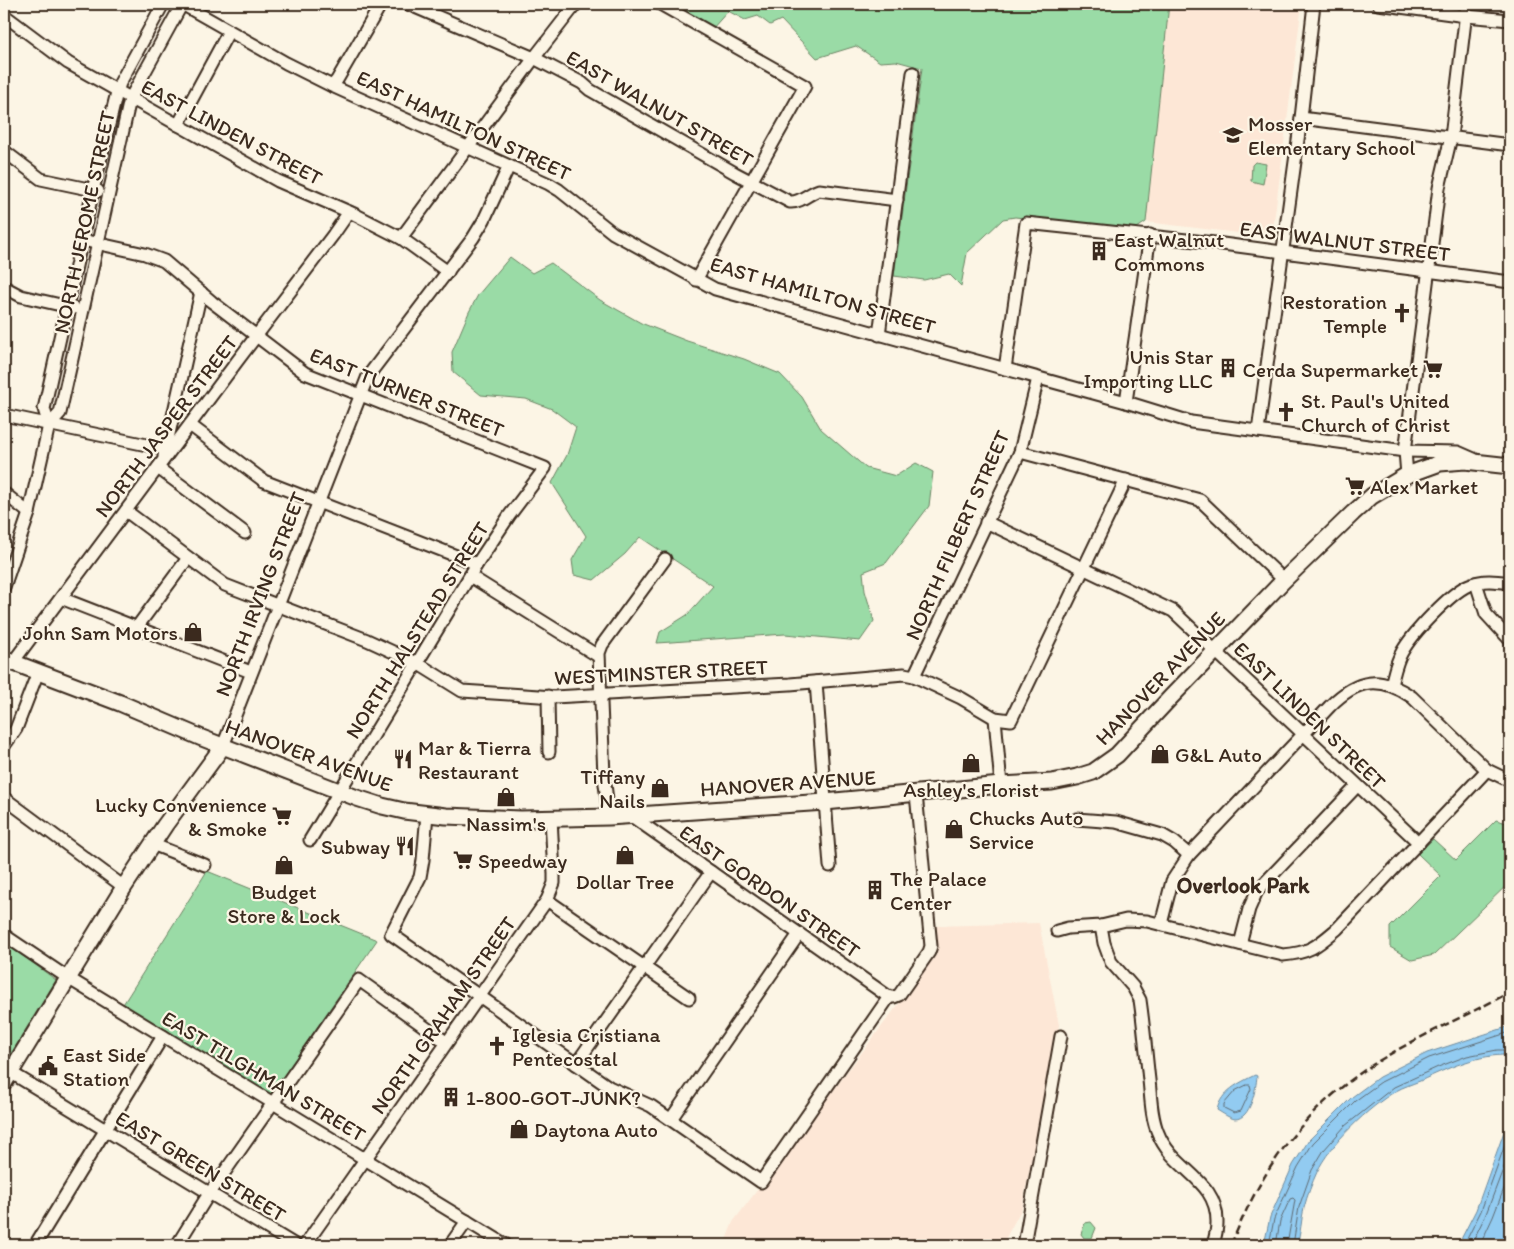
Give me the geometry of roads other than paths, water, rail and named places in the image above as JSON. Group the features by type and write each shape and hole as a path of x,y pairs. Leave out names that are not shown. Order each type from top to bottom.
{"main road":[{"name":"HANOVER AVENUE","path":"8,661 120,703 223,746 340,791 382,806 427,814 492,818 609,818 825,802 1063,780 1093,772 1117,755 1284,580 1362,504 1382,489 1406,475 1440,463 1458,461 1480,462"},
{"name":"EAST HAMILTON STREET","path":"1480,462 1510,466"},
{"name":"NORTH IRVING STREET","path":"7,1077 124,886 223,746"}],"street":[{"name":"NORTH JEROME STREET","path":"49,425 44,409 117,92 163,4"},
{"name":"NORTH JEROME STREET","path":"4,587 29,512 49,425 60,413 130,99 182,4"},
{"name":"EAST HAMILTON STREET","path":"182,4 332,86 559,190 614,233 715,289 1126,402 1191,422 1405,451 1458,452 1480,462"},
{"path":"332,86 381,4"},
{"name":"EAST WALNUT STREET","path":"408,4 534,58 582,83 590,90 751,182 794,203 819,190 897,200"},
{"path":"401,238 467,147 576,4"},
{"path":"660,4 805,86 696,280"},
{"path":"1258,430 1301,118 1314,4"},
{"path":"1378,4 1510,20"},
{"path":"1406,475 1405,451 1439,188 1450,137 1467,4"},
{"name":"EAST LINDEN STREET","path":"4,15 68,64 278,181 401,238 448,272"},
{"path":"178,125 229,31"},
{"path":"879,335 913,73"},
{"path":"1301,118 1510,146"},
{"path":"4,151 41,178 110,194"},
{"name":"NORTH IRVING STREET","path":"223,746 368,376 473,238 484,220 509,166"},
{"name":"NORTH JASPER STREET","path":"8,661 61,598 333,235 348,212"},
{"name":"EAST WALNUT STREET","path":"1005,369 1026,222 1282,251 1510,282"},
{"path":"1126,402 1150,235"},
{"name":"EAST TURNER STREET","path":"82,240 145,254 164,261 306,373 545,468"},
{"path":"4,287 21,296 83,310"},
{"path":"201,292 166,448 160,465 245,533"},
{"name":"NORTH FILBERT STREET","path":"914,676 1020,452 1038,378"},
{"path":"4,415 166,448"},
{"path":"190,425 264,481 477,564"},
{"path":"1020,452 1200,500 1284,580"},
{"name":"NORTH HALSTEAD STREET","path":"310,840 477,564 509,516 545,468"},
{"path":"914,676 961,698 995,718 1011,720 1126,480"},
{"path":"4,493 29,512"},
{"path":"126,511 225,585 367,640 417,663"},
{"name":"EAST LINDEN STREET","path":"986,522 1173,611 1419,843"},
{"path":"137,627 188,558"},
{"path":"609,818 604,776 598,656 602,645 665,559"},
{"path":"470,576 598,656"},
{"path":"1391,685 1402,653 1446,601 1458,591 1476,583 1488,580 1510,583"},
{"path":"1476,583 1486,614 1510,640"},
{"path":"61,598 252,672"},
{"name":"WESTMINSTER STREET","path":"417,663 462,691 548,696 600,695 816,682 904,674 914,676"},
{"path":"4,746 16,729 38,672"},
{"path":"816,682 830,866"},
{"path":"1161,924 1172,881 1188,855 1343,694 1353,688 1363,684 1378,682 1391,685 1412,697 1487,770 1510,781"},
{"path":"548,696 549,752"},
{"path":"995,718 1001,785"},
{"path":"1057,931 1068,928 1101,926 1126,920 1147,921 1283,955 1299,954 1316,947 1337,929 1487,770"},
{"path":"1240,944 1249,909 1257,891 1357,786"},
{"path":"427,814 420,878 391,934 610,1088 643,1101 761,1182 889,997 899,995 929,952 931,946 916,794"},
{"path":"4,798 124,886"},
{"name":"EAST GORDON STREET","path":"630,815 889,997"},
{"name":"NORTH GRAHAM STREET","path":"305,1245 547,900 554,883 551,818"},
{"path":"1077,819 1116,822 1162,835 1174,842 1188,855"},
{"path":"152,844 205,865"},
{"path":"576,1064 711,872"},
{"path":"547,900 689,998"},
{"path":"1101,926 1104,943 1111,962 1132,987 1140,1000 1152,1109 1158,1133 1170,1154 1180,1165 1206,1186 1210,1194 1218,1222 1213,1245"},
{"path":"670,1119 799,934"},
{"name":"EAST TILGHMAN STREET","path":"4,935 68,978 506,1245"},
{"path":"177,1245 210,1193 359,980 446,1042"},
{"path":"36,1245 163,1036"},
{"path":"1026,1245 1061,1036"},
{"name":"EAST GREEN STREET","path":"7,1077 105,1130 295,1245"},
{"path":"450,1245 467,1222"}],"water":[{"path":"1510,1026 1510,1055 1475,1059 1441,1071 1396,1091 1374,1106 1351,1127 1323,1161 1305,1203 1297,1245 1264,1245 1270,1217 1293,1165 1309,1140 1352,1097 1379,1077 1427,1053"},
{"path":"1255,1075 1257,1076 1254,1095 1245,1114 1235,1119 1217,1110 1222,1098 1232,1088"},
{"path":"1510,1115 1510,1245 1458,1245 1476,1210"}],"railway":[{"path":"1231,1245 1255,1194 1283,1148 1339,1089 1380,1060 1510,992"}],"place":[{"name":"Mosser Elementary School","path":"1233,135"},
{"name":"East Walnut Commons","path":"1099,251"},
{"name":"Restoration Temple","path":"1402,313"},
{"name":"Unis Star Importing LLC","path":"1228,368"},
{"name":"Cerda Supermarket","path":"1433,369"},
{"name":"St. Paul's United Church of Christ","path":"1286,412"},
{"name":"Alex Market","path":"1355,486"},
{"name":"John Sam Motors","path":"193,632"},
{"name":"G&L Auto","path":"1160,754"},
{"name":"Mar & Tierra Restaurant","path":"403,759"},
{"name":"Ashley's Florist","path":"971,763"},
{"name":"Tiffany Nails","path":"660,788"},
{"name":"Nassim's","path":"506,797"},
{"name":"Lucky Convenience & Smoke","path":"282,816"},
{"name":"Chucks Auto Service","path":"954,829"},
{"name":"Subway","path":"405,846"},
{"name":"Dollar Tree","path":"625,855"},
{"name":"Speedway","path":"463,860"},
{"name":"Budget Store & Lock","path":"284,865"},
{"name":"The Palace Center","path":"875,890"},
{"name":"Iglesia Cristiana Pentecostal","path":"497,1046"},
{"name":"East Side Station","path":"48,1066"},
{"name":"1-800-GOT-JUNK?","path":"451,1097"},
{"name":"Daytona Auto","path":"519,1129"}],"district":[{"name":"Overlook Park","path":"1243,885"}]}
